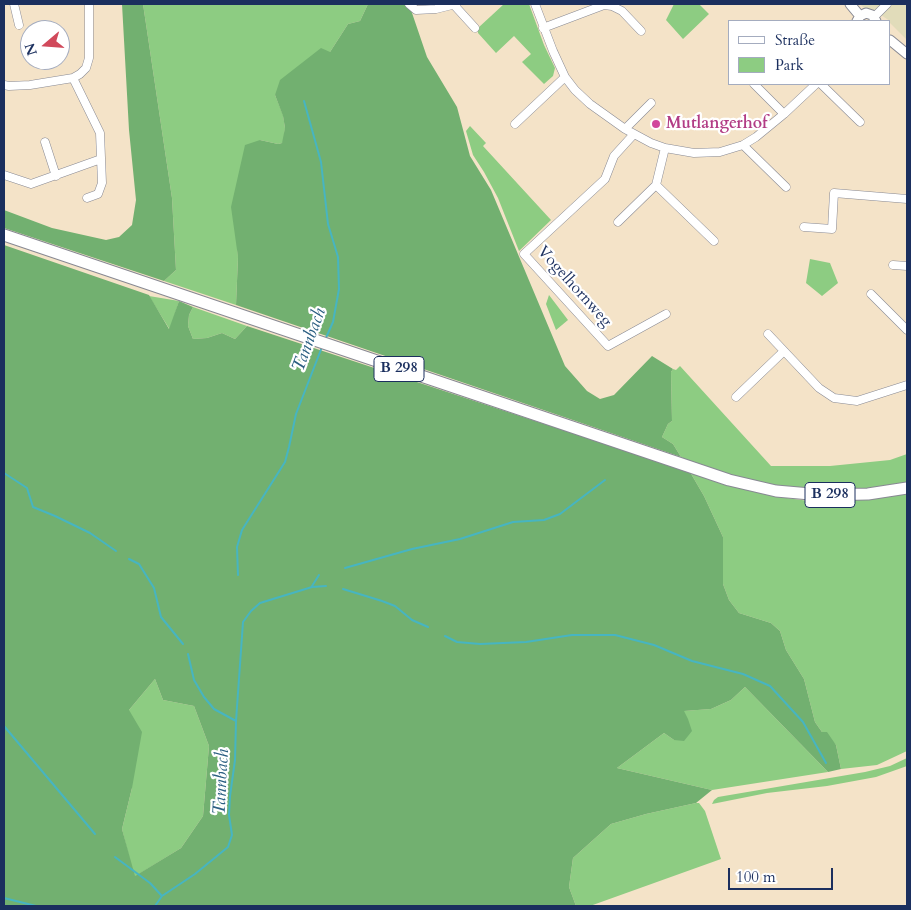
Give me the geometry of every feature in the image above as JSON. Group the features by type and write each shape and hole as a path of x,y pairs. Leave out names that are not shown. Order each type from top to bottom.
{"main road":[{"name":"B 298","path":"4,236 737,482 790,493 822,496 885,492 907,488"}],"street":[{"path":"14,4 19,25"},
{"path":"4,84 20,86 73,78 86,68 90,58 89,4"},
{"path":"409,4 416,10 436,9 455,5 475,28"},
{"path":"536,4 543,28 565,77 575,90 590,104 625,129 665,148 694,153 720,152 743,144 756,137 815,85"},
{"path":"850,4 859,18 866,13 875,19 887,4"},
{"path":"543,28 604,5 612,6 622,11 641,31"},
{"path":"891,41 907,54"},
{"path":"515,124 565,77"},
{"path":"73,78 100,133 102,183 98,194 87,198"},
{"path":"755,85 784,114"},
{"path":"822,85 860,122"},
{"path":"625,129 650,103"},
{"name":"Vogelhornweg","path":"634,134 614,156 605,179 524,254 608,346 666,314"},
{"path":"45,142 56,176"},
{"path":"743,144 786,187"},
{"path":"618,222 656,185 665,148"},
{"path":"4,175 31,184 101,159"},
{"path":"656,185 714,241"},
{"path":"804,227 832,229 834,193 907,200"},
{"path":"893,265 907,266"},
{"path":"871,294 907,330"},
{"path":"768,334 818,388 834,398 857,401 907,385"},
{"path":"736,397 784,351"}],"shaded area":[{"path":"860,4 907,4 907,40 891,24 891,20 872,9 864,8"}],"green space":[{"path":"122,4 143,4 172,198 176,270 164,281 4,228 4,210 52,228 106,240 119,237 132,225 136,200 129,130"},
{"path":"143,4 368,4 360,21 348,24 330,52 275,95 283,115 284,140 278,144 260,140 236,232 238,257 236,305 164,281 176,270 172,198"},
{"path":"368,4 404,4 411,10 427,57 457,107 470,156 491,190 565,366 587,391 600,399 614,395 652,356 673,369 671,372 672,421 668,424 662,437 673,444 681,457 236,305 238,257 231,207 245,145 260,140 278,144 282,143 285,128 283,116 275,95 280,80 321,48 330,52 348,24 360,21"},
{"path":"504,4 529,4 544,45 555,68 553,76 544,84 522,62 531,54 514,36 496,53 478,33 478,28"},
{"path":"674,4 699,4 709,14 683,39 666,20"},
{"path":"470,126 486,143 483,146 551,220 519,251 498,198 473,155 466,131"},
{"path":"4,245 149,295 169,329 179,301 193,307 189,315 188,326 193,339 207,338 222,333 235,339 247,326 690,472 704,496 723,537 723,584 729,600 739,613 771,623 780,631 786,650 804,679 815,722 822,732 827,732 836,745 841,769 828,772 745,687 731,700 711,709 684,711 692,731 684,741 674,740 664,733 617,768 712,790 696,803 611,824 573,858 569,887 576,906 4,906","holes":["155,679 163,700 194,706 209,746 203,816 181,848 135,876 122,829 132,788 142,732 129,710"]},
{"path":"810,259 830,263 838,283 822,296 806,283"},
{"path":"549,295 568,320 556,330 546,304"},
{"path":"149,296 179,301 170,330"},
{"path":"193,307 247,326 235,339 222,333 207,338 193,339 188,326 189,315"},
{"path":"680,366 771,466 830,466 890,460 907,454 907,482 864,489 806,489 774,485 703,468 681,457 673,444 662,437 668,424 672,421 671,372"},
{"path":"690,472 779,497 809,501 863,500 907,494 907,751 877,765 841,769 836,745 822,732 815,722 804,679 786,650 780,631 771,623 739,613 729,600 723,584 723,537 704,496"},
{"path":"155,679 163,700 194,706 209,746 203,816 181,848 134,877 122,829 132,788 129,710"},
{"path":"745,687 828,772 712,790 617,768 664,733 674,740 683,711 711,709 731,700"},
{"path":"907,758 907,766 876,777 827,786 767,793 712,804 718,797 865,772 890,766"},
{"path":"699,803 705,811 721,859 590,906 576,906 569,887 573,858 611,824"}],"waterway":[{"name":"Tannbach","path":"304,101 321,162 328,224 338,257 339,289 333,322 325,340"},
{"name":"Tannbach","path":"238,575 237,547 242,530 285,462 296,414 322,347"},
{"path":"4,473 27,488 33,507 90,533 116,551"},
{"path":"345,568 412,549 460,539 513,522 544,520 560,514 605,480"},
{"path":"129,559 139,564 154,588 161,617 183,644"},
{"path":"312,586 319,575"},
{"name":"Tannbach","path":"155,906 162,896 195,874 228,847 232,835 229,815 235,760 243,622 260,603 312,587 326,586"},
{"path":"343,589 395,606 412,620 428,627"},
{"path":"445,636 457,642 480,644 526,642 572,635 615,635 654,645 692,661 743,674 770,686 803,722 826,763"},
{"path":"188,654 194,680 204,697 214,709 236,721"},
{"path":"4,726 95,834"},
{"path":"115,857 150,883 162,896"},
{"path":"4,898 36,906"}],"place":[{"name":"Mutlangerhof","path":"656,124"}]}
